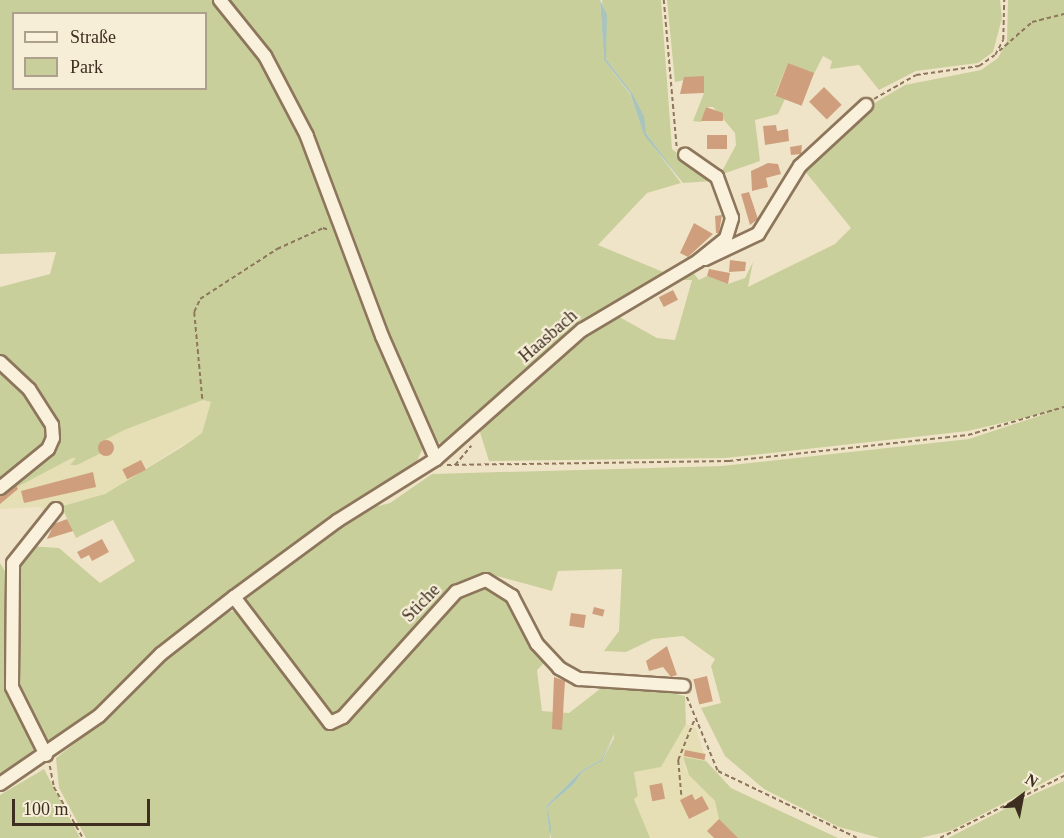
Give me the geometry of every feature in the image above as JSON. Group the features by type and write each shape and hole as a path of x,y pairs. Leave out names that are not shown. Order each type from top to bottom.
{"street":[{"path":"220,0 265,56 307,136 434,462"},
{"name":"Haasbach","path":"698,261 736,248 758,234 800,166 866,105"},
{"name":"Haasbach","path":"0,784 46,755 234,597 337,521 434,462 582,330 698,261 726,238 732,218 717,177 686,154"},
{"path":"0,362 29,389 52,425 53,438 48,449 0,488"},
{"path":"46,755 12,687 13,563 56,509"},
{"path":"0,559 13,563"},
{"name":"Stiche","path":"234,597 330,723 343,717 456,592 486,580 512,596 537,644 559,668 579,679 684,686"}],"path":[{"path":"664,0 675,147 686,154"},
{"path":"998,52 1006,18 1004,0"},
{"path":"866,105 903,80 979,66 1032,22 1064,14"},
{"path":"202,399 194,312 200,299 277,249 322,228 343,233"},
{"path":"434,462 454,465 729,461 968,435 1064,407"},
{"path":"454,465 471,446"},
{"path":"684,686 712,764 727,779 857,838"},
{"path":"681,795 678,759 695,717"},
{"path":"46,755 54,787 83,838"},
{"path":"940,838 1064,776"}],"shaded area":[{"path":"203,400 211,402 202,433 105,494 44,515 41,507 0,509 0,492 13,481 17,486 72,458 77,458 70,465 100,453 101,442 124,430"},
{"path":"686,724 696,728 706,761 683,757 686,770 715,801 737,838 650,838 634,798 638,796 634,771 661,767"}],"green space":[{"path":"0,0 214,0 258,56 300,134 423,448 415,465 239,587 156,650 86,717 48,742 20,684 16,565 28,546 59,548 100,583 135,561 113,520 76,538 64,512 50,519 63,506 105,494 202,433 211,402 203,400 124,430 101,442 101,453 77,465 70,465 76,458 72,458 17,487 13,481 57,438 0,358 0,287 50,274 56,252 0,254"},
{"path":"229,0 600,0 604,60 630,94 644,134 681,183 647,193 598,245 668,274 579,325 446,444 436,442 385,332 319,148 261,39"},
{"path":"602,0 661,0 672,149 713,181 683,183 646,133 632,93 606,59"},
{"path":"667,0 1000,0 1002,18 993,52 978,63 916,71 879,90 859,65 830,69 832,61 823,56 814,74 788,63 775,95 785,99 778,114 755,120 760,161 720,175 736,145 735,133 713,107 706,107 701,122 693,121 704,93 704,76 675,82"},
{"path":"1008,0 1064,0 1064,772 950,831 920,838 880,838 839,827 764,789 725,756 701,708 721,703 711,666 715,659 683,636 653,639 626,652 604,651 619,631 622,569 558,571 552,591 493,575 468,579 440,601 339,713 330,716 246,605 247,595 366,509 390,503 432,474 722,466 969,439 1054,411 968,431 725,458 489,461 479,429 614,314 657,338 675,340 692,280 675,280 691,270 699,280 707,276 728,284 745,278 753,262 748,287 835,244 851,228 804,170 866,108 905,85 981,70 998,58 1007,41"},
{"path":"0,365 43,416 50,437 0,485"},
{"path":"0,563 8,576 6,669 36,748 0,776"},
{"path":"485,585 508,598 546,661 537,670 542,711 569,713 600,689 648,688 685,696 686,724 661,767 634,772 638,796 634,799 650,838 551,838 547,807 574,784 582,772 602,761 614,734 601,760 581,771 546,806 550,838 86,838 59,788 56,758 122,706 146,678 223,612 238,611 316,718 329,727 460,596"},
{"path":"683,757 706,761 731,788 838,838 737,838 719,819 715,801 689,775"},
{"path":"44,769 80,838 0,838 0,795"},
{"path":"1064,781 1064,838 948,838 1034,794"}],"water":[{"path":"600,0 607,15 606,59 632,93 644,116 646,133 683,183 644,135 630,93 604,60"},
{"path":"615,733 602,761 582,772 574,784 547,807 551,827 550,838 546,806 581,771 601,760"}],"building":[{"path":"788,63 814,73 802,106 775,96"},
{"path":"704,76 704,93 680,94 684,77"},
{"path":"824,87 842,105 827,120 809,102"},
{"path":"706,107 723,113 723,121 701,121"},
{"path":"776,125 777,131 788,129 789,141 765,145 763,126"},
{"path":"707,135 727,135 727,149 707,149"},
{"path":"802,145 801,154 791,155 790,147"},
{"path":"768,163 778,164 781,174 766,178 768,187 752,191 751,171"},
{"path":"749,192 758,219 750,225 741,194"},
{"path":"722,215 719,233 716,233 715,216"},
{"path":"694,223 713,234 688,257 680,253"},
{"path":"730,260 746,262 745,271 729,272"},
{"path":"709,269 730,273 728,284 707,276"},
{"path":"673,290 678,300 664,307 659,297"},
{"path":"106,440 114,448 106,456 98,448"},
{"path":"141,460 146,470 127,479 122,470"},
{"path":"93,472 96,487 24,503 21,491"},
{"path":"16,485 18,489 0,504 0,496"},
{"path":"67,519 73,531 47,539 54,524"},
{"path":"102,539 109,552 92,561 89,555 81,559 77,552"},
{"path":"594,607 605,610 603,617 592,614"},
{"path":"571,613 586,615 584,628 569,626"},
{"path":"667,646 677,675 671,677 663,667 649,671 646,661"},
{"path":"707,676 713,701 699,704 693,679"},
{"path":"554,677 565,681 562,730 552,729"},
{"path":"685,750 706,754 704,760 684,756"},
{"path":"662,783 665,799 652,801 649,785"},
{"path":"692,794 695,800 702,796 709,809 689,819 680,800"},
{"path":"719,819 738,838 714,838 707,831"}]}
